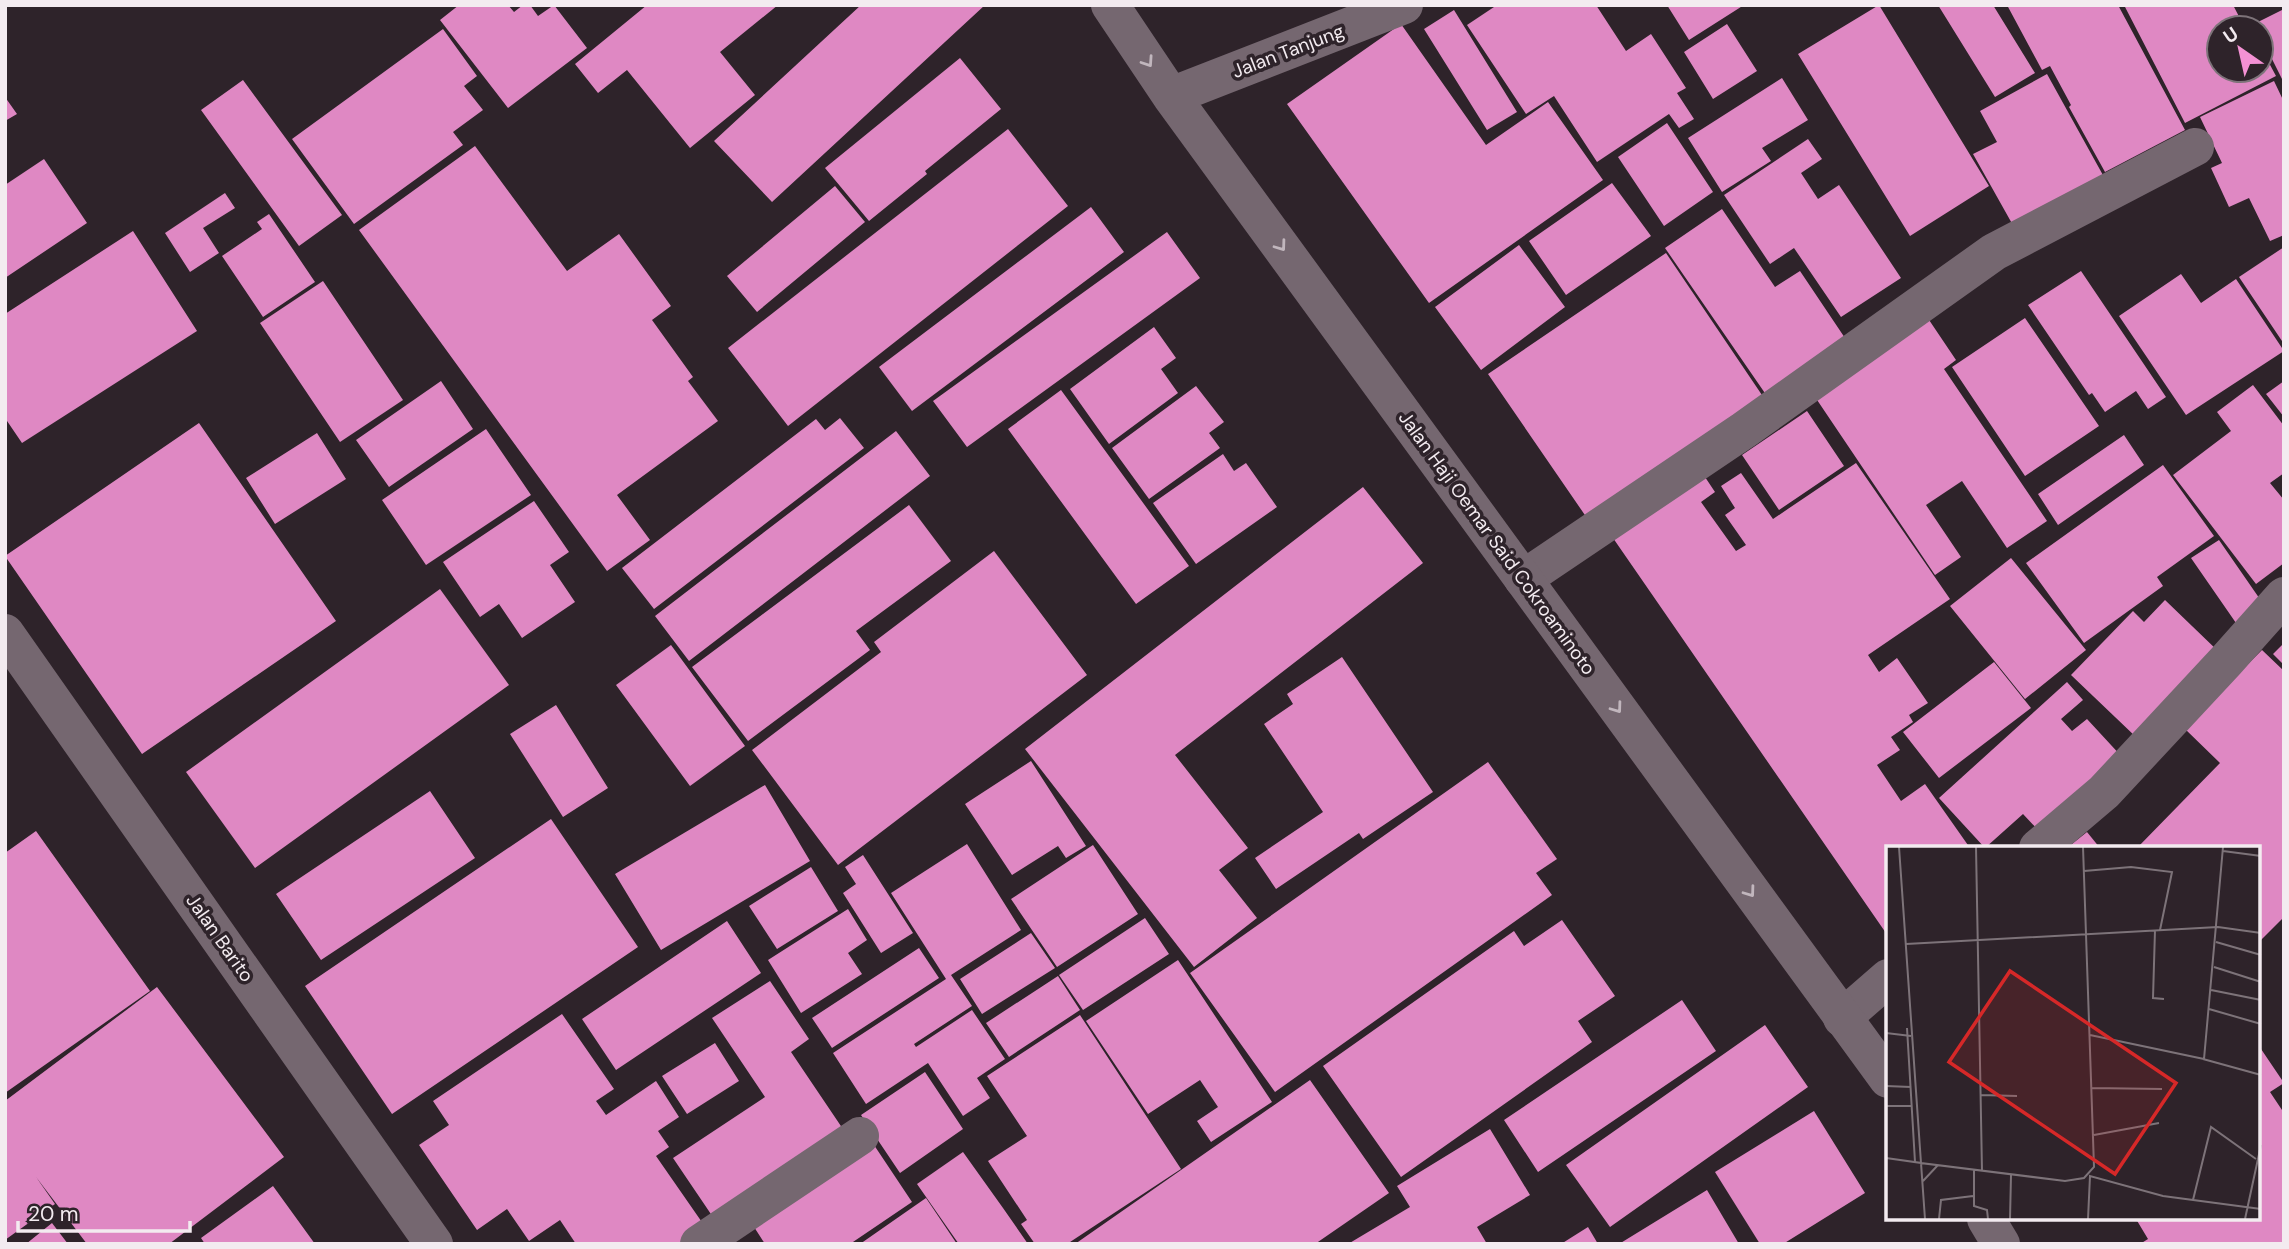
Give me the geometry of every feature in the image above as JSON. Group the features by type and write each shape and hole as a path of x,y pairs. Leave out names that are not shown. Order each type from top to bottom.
{"street":[{"name":"Jalan Haji Oemar Said Cokroaminoto","path":"1110,5 1171,96 1886,1076"},
{"name":"Jalan Tanjung","path":"1171,96 1404,5"},
{"path":"1523,579 1744,430 1994,252 2195,147"},
{"path":"2040,846 2104,792 2284,596"},
{"name":"Jalan Barito","path":"5,633 434,1244"},
{"path":"1842,1018 1886,980"},
{"path":"699,1244 860,1136"},
{"path":"1987,1221 2001,1244"}],"building":[{"path":"459,5 508,5 514,12 523,5 530,5 538,16 554,5 587,48 508,108 440,20"},
{"path":"647,5 778,5 720,52 755,95 690,148 627,70 598,93 575,64"},
{"path":"861,5 985,5 772,202 714,141"},
{"path":"1497,5 1596,5 1626,51 1651,34 1686,88 1677,93 1694,119 1679,128 1669,114 1597,162 1554,96 1526,114 1467,25"},
{"path":"1667,5 1744,5 1689,40"},
{"path":"1879,5 1989,186 1910,236 1798,54"},
{"path":"1938,5 1993,5 2035,73 1995,97"},
{"path":"2007,5 2118,5 2185,130 2105,172 2050,66 2042,70"},
{"path":"2124,5 2233,5 2238,14 2205,14 2205,84 2261,84 2185,123"},
{"path":"2284,9 2284,83 2275,65 2274,14"},
{"path":"1454,10 1517,112 1487,130 1424,29"},
{"path":"1401,24 1486,145 1548,102 1603,180 1429,303 1287,104"},
{"path":"1727,24 1757,71 1713,99 1684,52"},
{"path":"443,29 477,76 464,86 483,110 453,132 463,145 354,224 292,139"},
{"path":"960,58 1001,109 869,221 825,168"},
{"path":"2047,74 2109,186 2019,236 1973,154 1997,142 1980,111"},
{"path":"1782,78 1808,120 1762,148 1771,161 1722,192 1688,138"},
{"path":"243,80 342,215 299,246 201,110"},
{"path":"2275,83 2284,102 2284,235 2270,241 2249,198 2229,207 2211,168 2222,163 2200,117 2268,84"},
{"path":"5,97 17,114 5,121"},
{"path":"1667,123 1713,192 1664,226 1618,157"},
{"path":"1008,129 1068,206 788,426 728,348"},
{"path":"1808,139 1822,159 1801,173 1818,199 1839,185 1901,278 1841,317 1794,248 1770,264 1724,195"},
{"path":"475,146 567,271 619,234 671,306 652,320 693,377 688,381 718,421 617,495 650,540 607,571 359,230"},
{"path":"44,159 87,223 5,278 5,185"},
{"path":"1612,183 1651,236 1566,295 1529,241"},
{"path":"835,186 865,222 757,312 727,276"},
{"path":"225,193 235,208 203,228 219,253 190,272 165,233"},
{"path":"1091,207 1124,252 912,411 879,367"},
{"path":"1722,209 1775,287 1800,271 1849,344 1769,399 1665,248"},
{"path":"269,214 315,282 263,317 222,256 262,229 257,222"},
{"path":"133,231 197,331 22,443 5,418 5,314"},
{"path":"1167,232 1200,278 967,447 933,401"},
{"path":"1519,245 1565,307 1481,370 1435,307"},
{"path":"2284,247 2284,344 2239,277"},
{"path":"1666,253 1766,401 1589,521 1488,374"},
{"path":"2081,271 2166,397 2148,409 2136,391 2105,412 2092,393 2089,395 2028,305"},
{"path":"2181,274 2201,303 2236,279 2284,351 2186,415 2119,316"},
{"path":"323,281 403,400 340,442 260,323"},
{"path":"1923,311 1956,360 1944,369 2047,521 2007,548 1962,481 1926,505 1961,557 1935,575 1809,388"},
{"path":"2025,318 2099,426 2025,476 1952,367"},
{"path":"1154,327 1176,358 1161,369 1178,393 1109,444 1070,389"},
{"path":"441,381 473,429 389,487 356,440"},
{"path":"2284,381 2284,417 2266,394"},
{"path":"2253,385 2284,426 2284,473 2270,483 2284,500 2284,563 2256,584 2173,475 2231,431 2217,412"},
{"path":"1196,386 1224,422 1209,433 1220,448 1149,499 1112,448"},
{"path":"1061,390 1189,566 1136,604 1008,429"},
{"path":"1807,411 1844,466 1779,510 1742,455"},
{"path":"840,418 864,448 654,609 622,568 816,419 825,430"},
{"path":"199,423 336,621 142,754 5,556"},
{"path":"486,429 531,495 426,565 382,500"},
{"path":"896,431 930,476 689,661 655,616"},
{"path":"317,433 346,479 275,524 246,478"},
{"path":"2124,435 2144,465 2058,525 2038,494"},
{"path":"1223,454 1234,471 1246,463 1277,507 1196,564 1153,503"},
{"path":"1856,463 1950,599 1868,655 1879,672 1897,658 1928,703 1909,715 1913,722 1891,737 1900,750 1877,765 1901,801 1925,784 1969,846 1886,846 1886,933 1613,538 1703,474 1715,492 1701,502 1736,551 1746,545 1725,515 1735,508 1721,486 1741,473 1773,519"},
{"path":"2163,465 2214,536 2157,577 2163,586 2084,643 2026,563"},
{"path":"1363,487 1423,563 1175,755 1248,848 1219,870 1257,918 1194,967 1025,749"},
{"path":"534,501 569,552 550,565 575,602 522,638 499,604 480,617 443,562"},
{"path":"909,505 951,561 856,631 870,650 748,741 692,667"},
{"path":"2219,540 2264,605 2236,623 2191,558"},
{"path":"994,551 1087,675 838,865 752,750 881,652 874,642"},
{"path":"2011,558 2086,650 2025,699 1950,606"},
{"path":"440,589 509,685 255,868 186,772"},
{"path":"2165,600 2219,652 2137,738 2071,675 2133,611 2144,622"},
{"path":"2284,643 2284,665 2273,654"},
{"path":"671,645 745,746 690,786 616,685"},
{"path":"2262,650 2284,671 2284,917 2261,940 2261,846 2139,846 2220,763 2184,728"},
{"path":"1342,657 1433,792 1363,839 1359,833 1276,889 1255,858 1323,812 1264,724 1293,704 1287,694"},
{"path":"1994,662 2031,708 1939,778 1903,732"},
{"path":"2067,682 2083,700 2061,719 2072,731 2087,719 2123,758 2040,832 2023,814 1987,846 1983,846 1939,798"},
{"path":"556,705 608,788 563,817 510,734"},
{"path":"1031,761 1086,846 1066,858 1058,846 1012,875 965,804"},
{"path":"1488,762 1557,859 1536,873 1552,895 1275,1092 1190,973"},
{"path":"765,785 810,861 661,950 615,874"},
{"path":"430,791 475,858 321,960 276,894"},
{"path":"551,819 638,947 392,1114 305,986"},
{"path":"36,831 150,991 5,1093 5,853"},
{"path":"2087,832 2098,846 2070,846"},
{"path":"967,844 1021,930 951,975 972,1006 914,1044 916,1047 972,1010 1005,1059 977,1078 990,1098 963,1116 928,1063 866,1104 833,1053 946,979 891,893"},
{"path":"1093,845 1138,914 1057,967 1011,899"},
{"path":"863,855 913,933 881,953 843,893 856,884 845,867"},
{"path":"811,867 838,911 777,949 749,906"},
{"path":"848,909 867,940 848,953 862,974 801,1013 768,960"},
{"path":"1145,918 1169,954 1083,1010 1059,975"},
{"path":"1562,920 1615,996 1578,1021 1592,1042 1401,1177 1323,1066 1514,931 1524,946"},
{"path":"727,921 761,973 616,1070 582,1019"},
{"path":"1031,933 1055,968 982,1014 960,979"},
{"path":"919,948 939,978 832,1048 812,1018"},
{"path":"1178,960 1272,1102 1211,1142 1197,1121 1218,1107 1200,1080 1148,1114 1086,1021"},
{"path":"1058,976 1080,1010 1009,1057 986,1023"},
{"path":"770,981 809,1039 791,1052 849,1138 719,1226 673,1158 765,1097 712,1018"},
{"path":"157,987 284,1157 169,1244 87,1244 36,1177 55,1204 5,1240 5,1101"},
{"path":"1682,1000 1716,1051 1538,1172 1504,1120"},
{"path":"562,1014 614,1089 596,1101 606,1115 656,1081 679,1117 658,1131 669,1147 656,1156 706,1228 683,1244 576,1244 560,1220 529,1241 507,1209 477,1230 419,1145 449,1125 433,1101"},
{"path":"1080,1015 1181,1169 1067,1244 1035,1244 1021,1224 1027,1220 988,1161 1027,1136 987,1076"},
{"path":"1765,1025 1808,1087 1610,1227 1566,1165"},
{"path":"715,1043 739,1081 687,1114 662,1076"},
{"path":"2261,1049 2284,1083 2270,1092 2282,1110 2284,1108 2284,1244 2140,1244 2148,1239 2137,1221 2261,1221"},
{"path":"925,1072 963,1129 900,1173 861,1115"},
{"path":"1310,1080 1389,1193 1315,1244 1075,1244"},
{"path":"1814,1111 1865,1193 1783,1244 1760,1244 1715,1172"},
{"path":"1490,1129 1530,1195 1477,1227 1487,1244 1348,1244 1410,1207 1397,1186"},
{"path":"868,1136 912,1202 850,1244 765,1244 747,1216"},
{"path":"963,1152 1028,1244 959,1244 956,1240 917,1184"},
{"path":"273,1186 315,1244 205,1244 201,1238"},
{"path":"1707,1190 1739,1244 1619,1244"},
{"path":"926,1198 957,1244 860,1244 903,1214"},
{"path":"52,1223 68,1244 26,1244"},
{"path":"1588,1227 1598,1244 1561,1244"}]}
